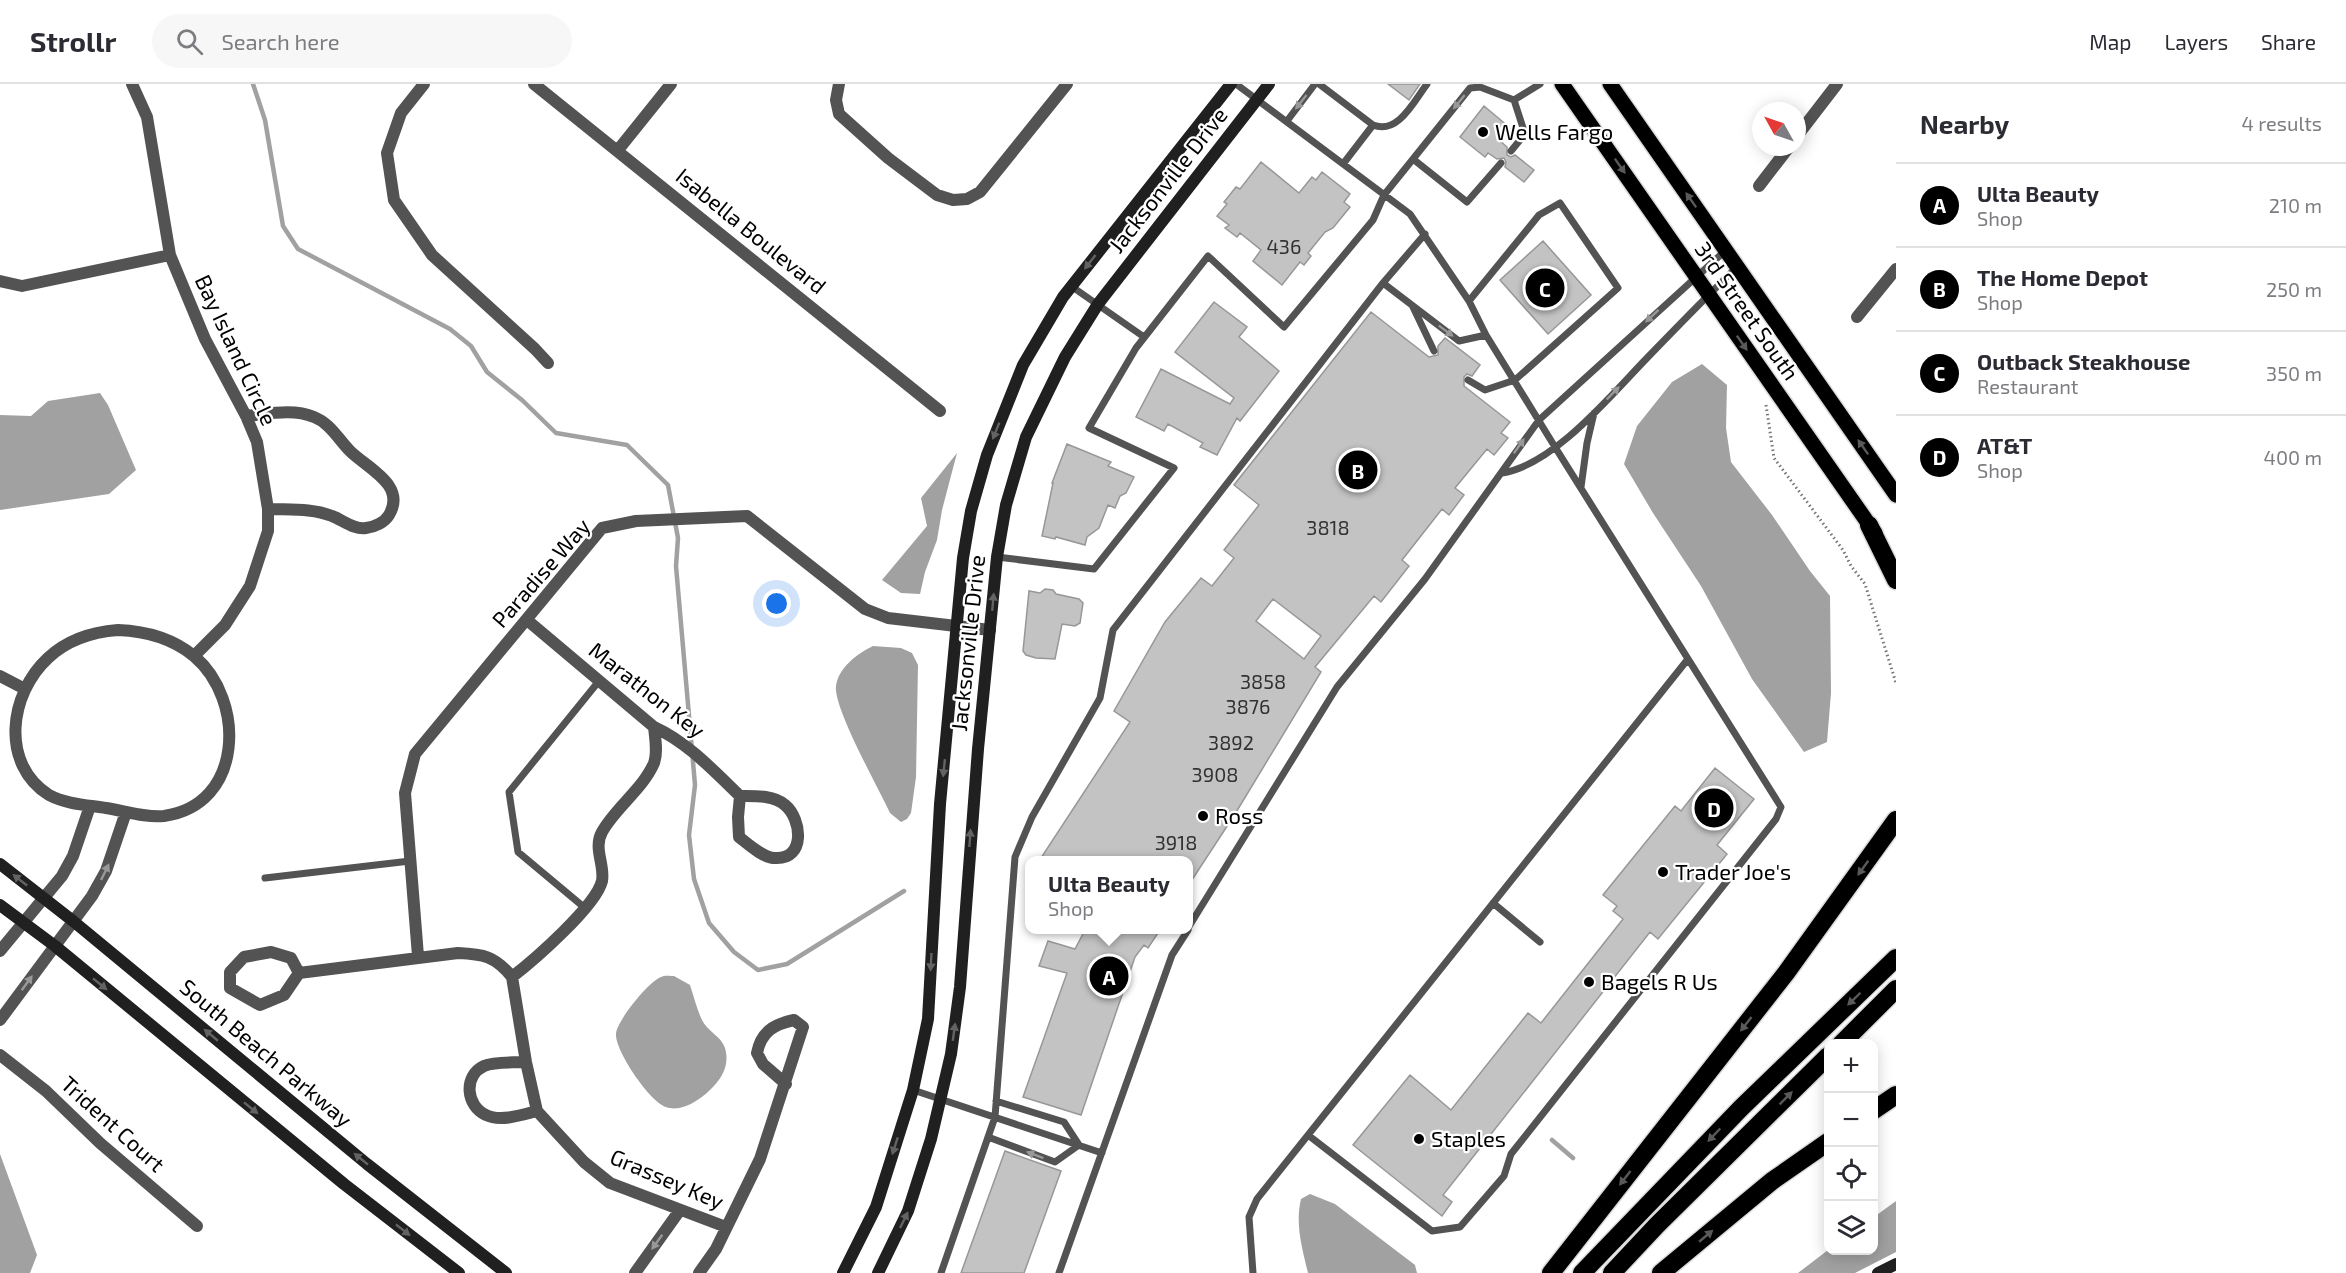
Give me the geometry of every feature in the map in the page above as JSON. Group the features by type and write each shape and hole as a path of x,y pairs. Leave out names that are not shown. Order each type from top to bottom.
{"highway":[{"path":"1869,525 1896,580"},
{"path":"1551,1273 1786,973 1896,820"},
{"path":"1582,1273 1741,1108 1896,958"},
{"path":"1846,1039 1896,989"},
{"path":"1612,1273 1657,1225 1824,1060"},
{"path":"1878,1107 1896,1095"},
{"path":"1660,1273 1772,1181 1824,1145"}],"main road":[{"name":"3rd Street South","path":"1562,84 1896,563"},
{"name":"3rd Street South","path":"1610,84 1896,495"}],"street":[{"name":"Bay Island Circle","path":"132,84 147,117 170,255 205,339 257,441 268,509 268,531 250,586 225,625 194,656"},
{"path":"424,84 401,113 387,153 394,200 432,255 549,363"},
{"name":"Isabella Boulevard","path":"534,84 940,411"},
{"path":"618,150 671,84"},
{"path":"839,84 836,100 839,114 888,158 937,195 953,200 967,199 980,192 1067,84"},
{"name":"Jacksonville Drive","path":"843,1273 876,1207 913,1090 928,1019 940,804 963,558 971,511 987,455 1023,365 1071,286 1231,84"},
{"name":"Jacksonville Drive","path":"878,1273 908,1211 942,1099 951,1054 960,987 978,749 997,558 1006,505 1026,437 1065,357 1098,303 1269,84"},
{"path":"1806,124 1837,84"},
{"path":"1759,186 1782,156"},
{"name":"Bay Island Circle","path":"0,281 22,286 170,255"},
{"path":"1857,317 1896,269"},
{"path":"246,416 302,412 317,418 327,425 351,453 380,475 394,496 394,505 388,517 383,522 366,529 354,527 334,516 315,511 268,509"},
{"name":"Paradise Way","path":"418,956 405,793 415,754 602,528 636,521 699,516 747,516 865,609 888,618 990,630"},
{"name":"Marathon Key","path":"527,620 654,727 666,732 710,766 740,796"},
{"path":"125,630 148,633 162,638 194,656 219,690 228,719 229,749 226,765 220,779 208,795 176,814 161,816 63,801 49,795 32,780 20,761 13,732 15,717 25,688 38,668 61,648 103,631 125,630"},
{"path":"0,676 25,688"},
{"path":"512,977 539,956 597,894 602,879 598,839 607,822 633,793 654,762 656,744 654,727"},
{"path":"740,796 758,796 785,805 795,820 800,835 796,848 785,856 775,858 739,837 740,796"},
{"path":"0,951 62,876 73,856 90,806"},
{"path":"0,1020 92,896 106,871 126,812"},
{"name":"South Beach Parkway","path":"0,864 73,921 367,1164 506,1273"},
{"path":"0,905 55,946 335,1177 459,1273"},
{"path":"299,973 291,958 271,952 244,957 230,972 230,988 260,1005 284,995 299,973 418,956 458,952 483,954 498,963 512,977 526,1062 537,1111 516,1117 487,1116 476,1108 472,1101 470,1081 476,1071 486,1065 526,1062"},
{"path":"699,1273 716,1249 760,1159 786,1084 803,1027 794,1020 767,1030 759,1041 757,1053 763,1064 786,1084"},
{"name":"Trident Court","path":"0,1056 46,1091 100,1143 197,1226"},
{"name":"Grassey Key","path":"537,1111 598,1175 610,1183 726,1227"},
{"path":"635,1273 680,1210"},
{"path":"1878,1273 1896,1264"}],"lane":[{"path":"1236,84 1410,214 1469,301 1486,335 1555,447 1781,807 1776,819 1511,1154 1504,1176 1460,1227 1432,1231 1308,1135"},
{"path":"1287,121 1317,84 1373,125 1385,128 1394,125 1427,84"},
{"path":"1514,100 1540,84"},
{"path":"997,558 1094,569 1174,468 1089,428 1144,338 1208,256 1284,327 1373,220 1384,195 1470,88 1480,87 1514,100"},
{"path":"1511,151 1525,134 1514,100"},
{"path":"1343,164 1373,125"},
{"path":"1413,159 1467,202 1501,163"},
{"path":"1468,380 1485,390 1515,380 1618,288 1560,203 1539,214 1469,301"},
{"path":"941,1273 995,1117 1015,857 1032,817 1100,698 1113,630 1383,283 1425,234"},
{"path":"1193,921 1337,687 1425,579 1539,420 1726,250"},
{"path":"1502,473 1515,471 1535,462 1555,447 1594,412 1738,266"},
{"path":"1383,283 1460,341 1486,335"},
{"path":"1071,286 1098,303 1144,338"},
{"path":"1412,305 1434,351"},
{"path":"1581,487 1594,412"},
{"path":"1253,1273 1249,1217 1257,1199 1688,659"},
{"path":"585,908 518,852 509,792 599,681"},
{"path":"265,878 410,861"},
{"path":"1494,903 1540,942"},
{"path":"1059,1273 1172,955 1185,934"},
{"path":"913,1090 1102,1153"},
{"path":"996,1101 1064,1122 1079,1145"},
{"path":"988,1137 1055,1162 1079,1145"}],"path":[{"path":"1766,398 1774,458 1843,549 1851,566 1865,584 1896,683"}],"shaded area":[{"path":"1702,364 1727,385 1726,428 1731,462 1830,596 1831,693 1827,742 1804,752 1752,679 1701,586 1624,464 1637,426 1672,382"},
{"path":"100,393 108,405 136,470 109,494 0,510 0,415 31,416 48,401"},
{"path":"957,453 942,510 937,540 925,572 920,594 901,593 882,580 927,526 921,498"},
{"path":"873,646 901,648 912,653 918,665 916,777 911,813 901,822 890,813 849,729 837,697 836,686 845,667 855,657"},
{"path":"662,976 674,976 690,985 702,1020 723,1044 726,1054 726,1066 715,1085 697,1101 678,1108 666,1107 651,1096 627,1063 617,1042 616,1034 627,1012 649,986"},
{"path":"0,1154 37,1255 30,1273 0,1273"},
{"path":"1310,1194 1335,1204 1415,1265 1417,1273 1308,1273 1300,1236 1299,1208 1301,1199"},
{"path":"1896,1201 1896,1252 1855,1273 1798,1273 1824,1253 1824,1255 1878,1255 1878,1214"}],"building":[{"path":"1388,84 1420,84 1409,100"},
{"path":"1484,106 1509,127 1499,140 1507,147 1507,155 1511,157 1515,155 1534,170 1524,182 1505,167 1504,158 1497,159 1488,153 1485,157 1460,137"},
{"path":"1261,162 1299,193 1312,177 1316,180 1322,172 1350,194 1344,202 1350,207 1308,253 1311,256 1304,265 1300,262 1282,285 1253,261 1261,250 1240,233 1237,237 1225,228 1229,225 1217,216 1227,204 1224,202 1236,187 1240,189"},
{"path":"1543,241 1591,295 1548,334 1500,280"},
{"path":"1214,302 1247,327 1239,337 1279,371 1240,421 1237,418 1217,455 1200,447 1203,443 1168,424 1164,431 1136,417 1161,369 1230,404 1234,398 1175,352"},
{"path":"1371,312 1429,357 1438,355 1438,346 1445,338 1480,365 1472,376 1467,374 1464,377 1464,386 1510,422 1501,433 1508,438 1494,455 1487,449 1455,488 1464,495 1449,515 1442,509 1402,560 1409,566 1381,602 1374,596 1315,667 1321,672 1193,878 1193,856 1042,856 1130,722 1114,711 1165,622 1201,578 1212,586 1234,558 1224,550 1259,505 1234,485","holes":["1273,599 1321,636 1304,659 1256,621"]},
{"path":"1067,444 1111,462 1108,466 1134,477 1126,493 1120,496 1115,508 1108,505 1099,528 1087,537 1085,545 1056,537 1055,539 1042,536 1052,483"},
{"path":"1045,589 1079,599 1083,603 1080,623 1075,626 1062,624 1055,659 1036,658 1026,655 1023,651 1029,591 1040,593"},
{"path":"1715,768 1754,799 1717,845 1727,854 1658,939 1650,932 1443,1195 1452,1202 1442,1216 1353,1145 1410,1075 1451,1110 1528,1013 1541,1023 1623,919 1613,911 1617,906 1603,895 1675,806 1681,811"},
{"path":"1083,934 1157,934 1148,948 1144,945 1135,957 1081,1115 1023,1097 1067,973 1039,966 1048,941 1075,949"},
{"path":"1005,1151 1061,1171 1024,1273 961,1273"}],"waterway":[{"path":"253,84 265,120 283,226 298,249 450,329 471,346 487,372 522,400 556,433 627,445 668,485 678,538 676,566 695,785 689,835 694,879 709,923 734,952 758,970 787,964 904,891"},
{"path":"1552,1140 1573,1158"}],"place":[{"name":"Wells Fargo","path":"1483,132"},
{"name":"Outback Steakhouse","path":"1545,288"},
{"name":"The Home Depot","path":"1358,470"},
{"name":"AT&T","path":"1714,808"},
{"name":"Ross","path":"1203,816"},
{"name":"Trader Joe's","path":"1663,872"},
{"name":"Ulta Beauty","path":"1109,976"},
{"name":"Bagels R Us","path":"1589,982"},
{"name":"Staples","path":"1419,1139"}]}
